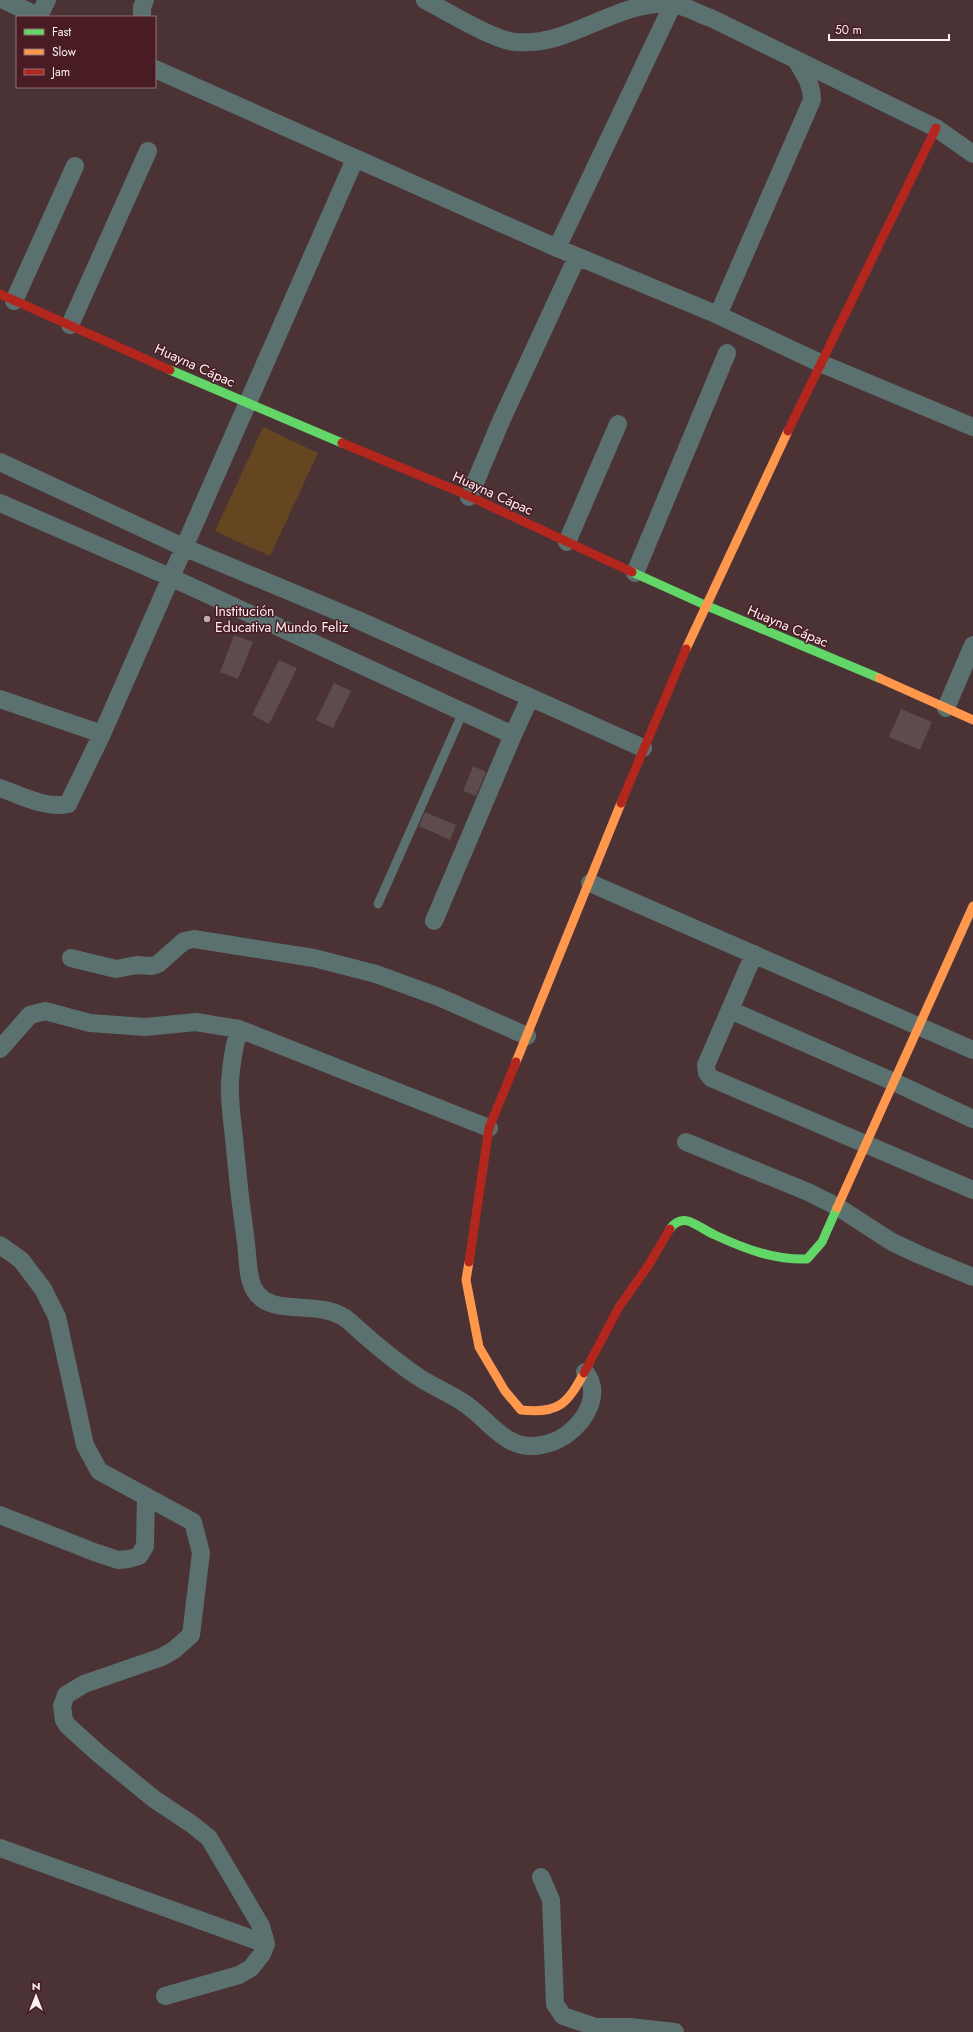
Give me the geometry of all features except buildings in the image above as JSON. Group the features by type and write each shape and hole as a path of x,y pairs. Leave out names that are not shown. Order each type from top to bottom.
{"street":[{"path":"4,0 38,16"},
{"path":"40,16 47,0"},
{"path":"142,16 142,7 145,0"},
{"path":"425,0 494,36 514,42 536,42 556,38 620,11 648,4 673,4 711,18 936,128 973,154"},
{"path":"557,248 673,4"},
{"path":"718,315 812,100 812,91 809,82 796,60"},
{"path":"156,69 557,248 718,315 820,363 973,427"},
{"path":"936,128 820,363 705,605 643,748 590,883 489,1128 466,1280 479,1347 505,1391 521,1410 548,1412 562,1405 572,1395 619,1307 648,1266 673,1224 679,1221 687,1221 730,1242 777,1258 791,1260 807,1259 822,1242 973,906"},
{"path":"70,325 148,151"},
{"path":"0,788 47,805 59,806 68,804 102,734 355,159"},
{"path":"7,297 75,166"},
{"path":"469,497 500,421 577,256"},
{"name":"Huayna Cápac","path":"7,297 247,404 469,497 705,605 973,720"},
{"path":"635,573 727,353"},
{"path":"567,542 618,424"},
{"path":"0,462 183,547 358,620 643,748"},
{"path":"0,503 170,577 513,735"},
{"path":"946,708 973,645"},
{"path":"434,921 530,698"},
{"path":"0,699 102,734"},
{"path":"590,883 973,1050"},
{"path":"71,958 116,969 137,965 152,966 158,964 184,941 194,939 314,958 376,974 439,997 527,1036"},
{"path":"754,954 706,1064 707,1073 710,1078 973,1190"},
{"path":"730,1010 894,1082 973,1119"},
{"path":"0,1049 30,1016 44,1011 90,1023 145,1027 196,1022 238,1029 489,1128"},
{"path":"238,1029 231,1065 230,1099 249,1269 252,1285 258,1296 271,1304 336,1312 397,1363 472,1409 490,1426 513,1442 523,1445 542,1445 552,1443 562,1438 579,1423 586,1413 593,1396 592,1384 585,1372"},
{"path":"686,1142 808,1192 838,1207 892,1242 973,1277"},
{"path":"0,1245 21,1260 44,1289 57,1317 85,1446 99,1470 193,1522 201,1553 191,1635 174,1650 162,1657 84,1684 66,1695 63,1700 62,1713 68,1726 120,1773 154,1799 203,1832 209,1838 261,1926 266,1944 256,1963 245,1972 165,1996"},
{"path":"0,1515 94,1552 118,1560 129,1559 139,1556 145,1546 146,1496"},
{"path":"0,1848 266,1944"},
{"path":"541,1876 551,1900 555,2004 563,2016 596,2027 638,2028 675,2032"}],"lane":[{"path":"378,904 463,712"}],"shaded area":[{"path":"263,427 318,453 270,556 215,531"}],"traffic: fast":[{"path":"170,370 342,443"},
{"path":"632,572 705,605 879,678"},
{"path":"670,1229 678,1222 688,1221 726,1240 760,1253 783,1258 807,1259 822,1242 837,1208"}],"traffic: slow":[{"path":"686,649 788,431"},
{"path":"879,678 973,720"},
{"path":"516,1062 621,803"},
{"path":"837,1208 973,906"},
{"path":"469,1262 466,1280 479,1347 505,1391 521,1410 544,1410 560,1405 567,1399 584,1373"}],"traffic: jam":[{"path":"788,431 936,128"},
{"path":"0,294 170,370"},
{"path":"342,443 460,492 632,572"},
{"path":"621,803 686,649"},
{"path":"469,1262 489,1128 516,1062"},
{"path":"584,1373 619,1307 648,1266 670,1229"}],"place":[{"name":"Institución Educativa Mundo Feliz","path":"207,619"}]}
